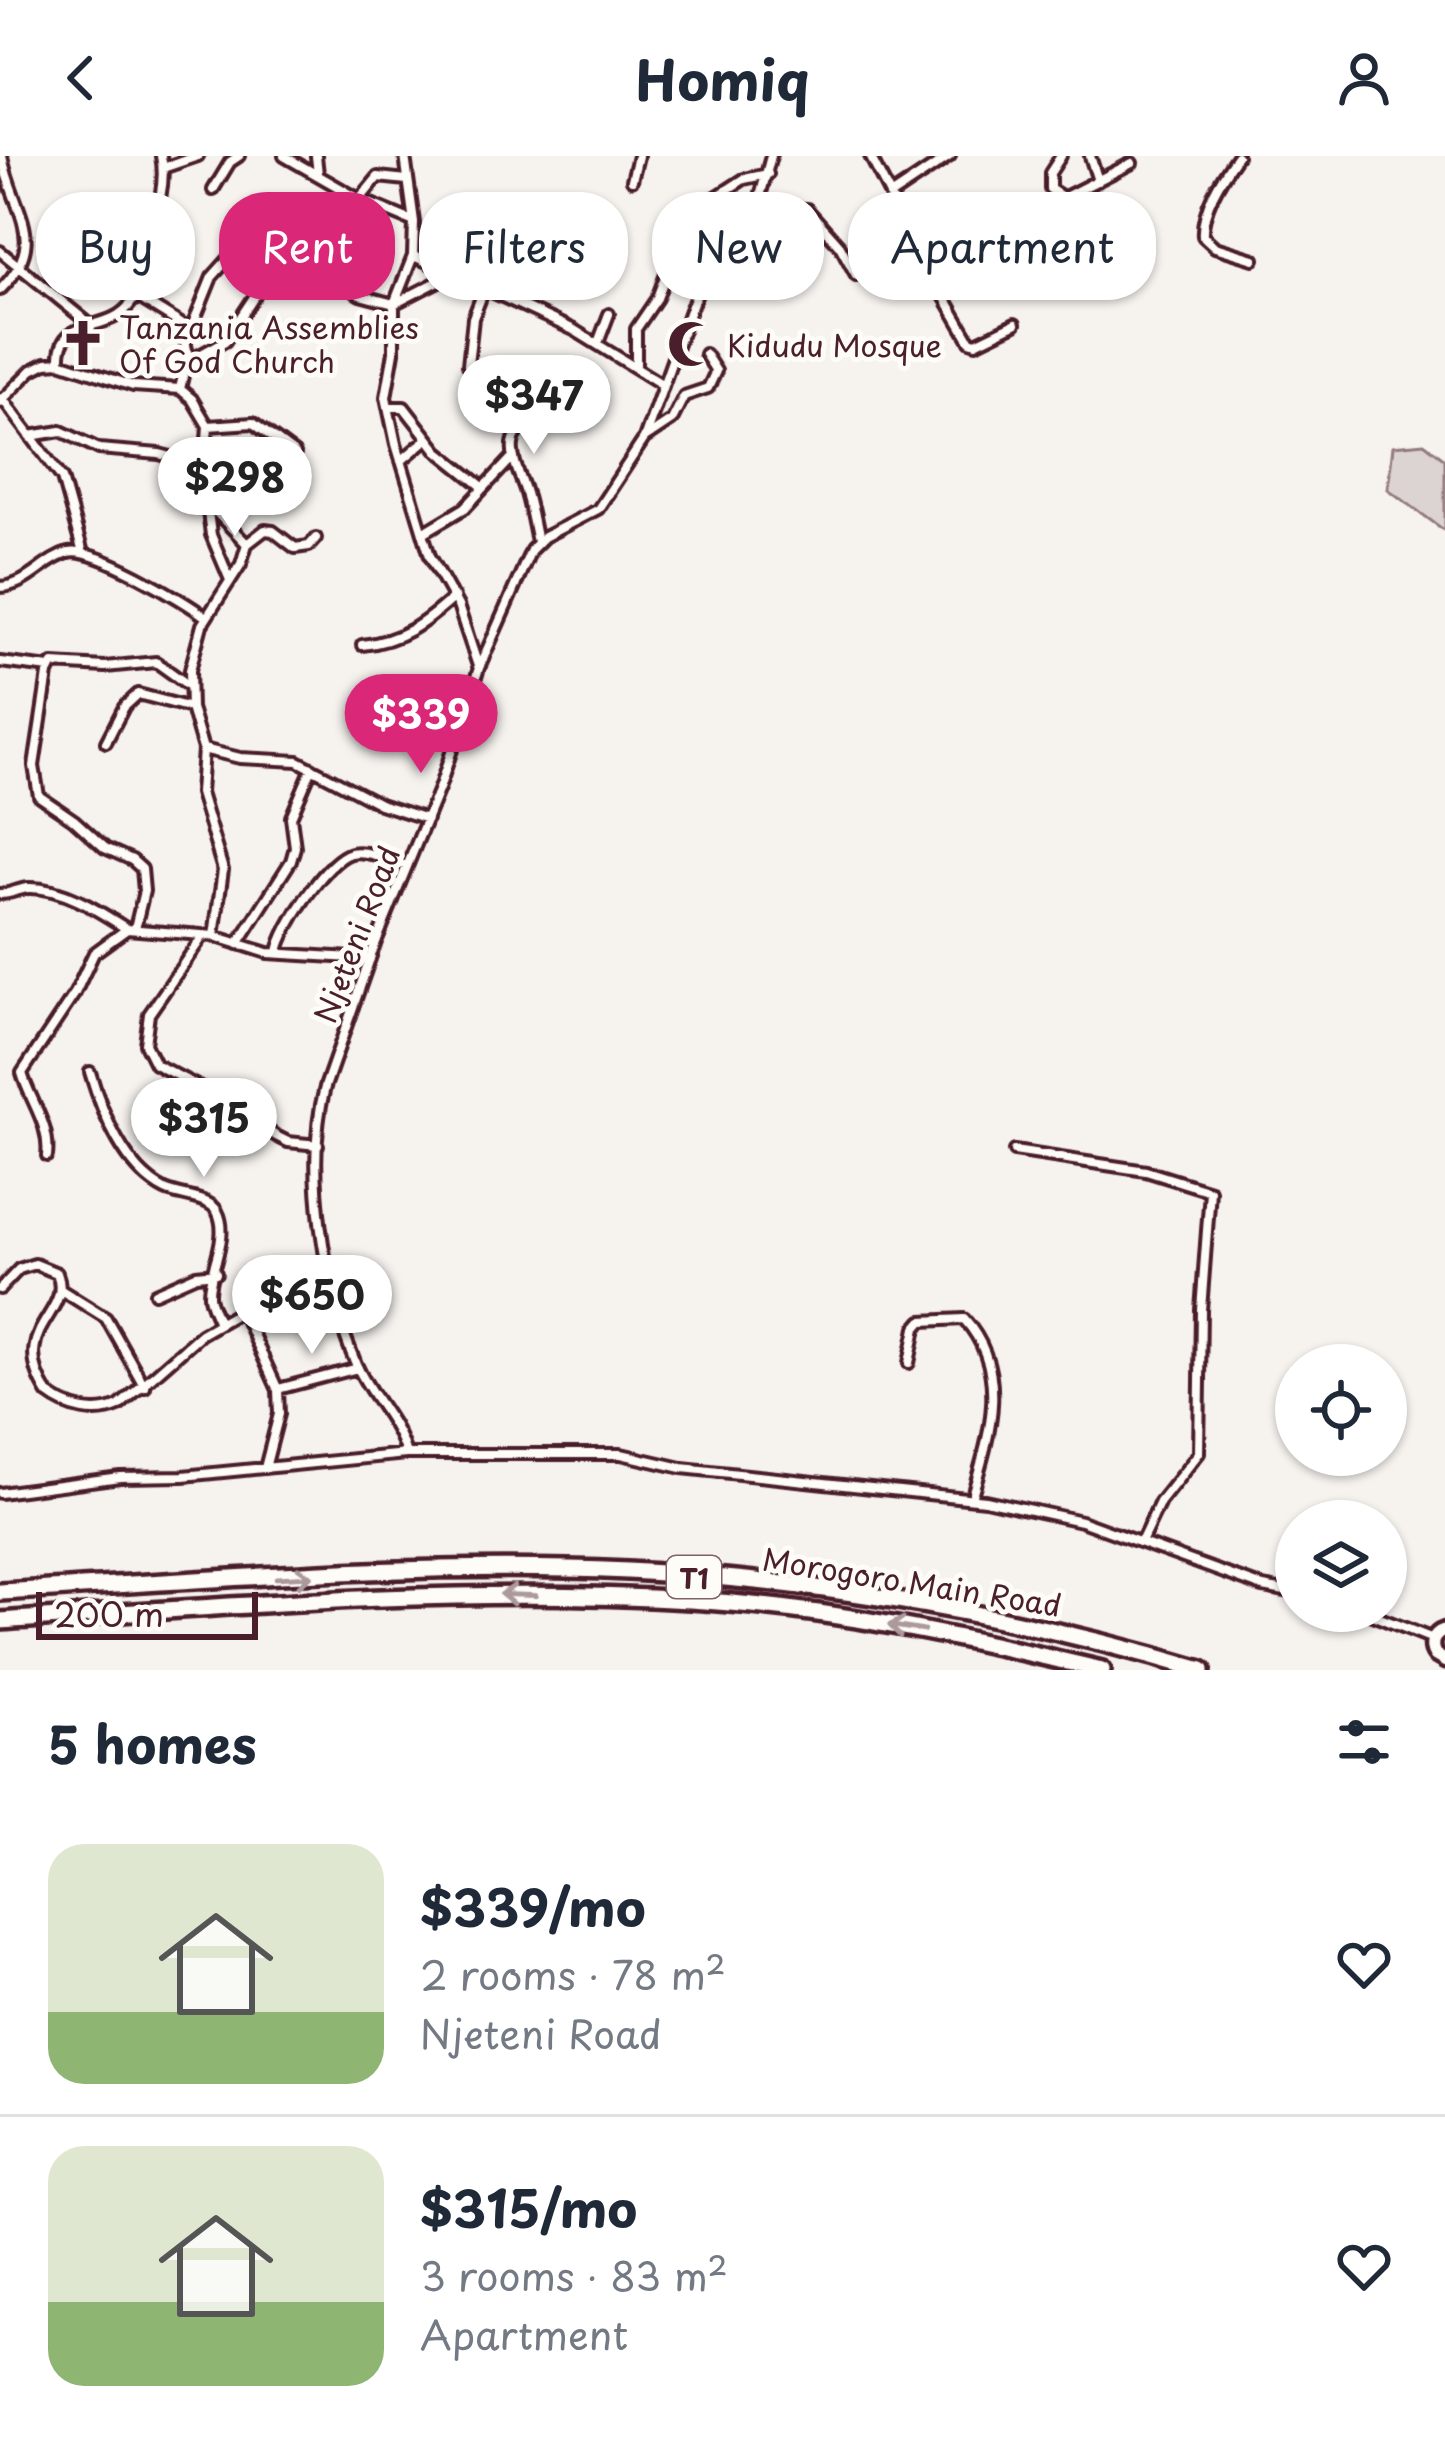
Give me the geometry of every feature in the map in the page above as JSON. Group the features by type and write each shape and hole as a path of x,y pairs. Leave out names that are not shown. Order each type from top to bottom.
{"highway":[{"name":"Morogoro Main Road","path":"0,1592 485,1568 629,1571 809,1586 997,1618 1202,1670"},
{"name":"Morogoro Main Road","path":"0,1622 478,1594 691,1600 800,1610 966,1637 1102,1670"}],"street":[{"path":"0,290 19,268 28,232 3,176 2,156"},
{"path":"158,192 163,167 160,156"},
{"path":"163,167 198,156"},
{"path":"213,190 239,156"},
{"path":"284,156 347,192"},
{"path":"316,156 318,176"},
{"path":"405,156 414,222 413,256 394,304 388,406 423,533 436,570 454,597 479,668"},
{"path":"632,180 638,156"},
{"path":"762,192 771,156"},
{"path":"870,156 888,192"},
{"path":"896,192 950,156"},
{"path":"1054,192 1048,182 1060,156"},
{"path":"1090,156 1098,181"},
{"path":"1237,156 1216,192 1202,236 1215,247 1254,259"},
{"path":"1076,192 1132,163"},
{"path":"724,192 752,175 768,174"},
{"path":"365,192 378,177 406,180"},
{"path":"395,214 414,222"},
{"path":"824,228 848,260"},
{"path":"0,251 92,327"},
{"path":"413,256 419,259"},
{"path":"185,344 219,269"},
{"path":"379,300 394,304 419,292"},
{"path":"60,362 59,346 66,334 119,316 133,300"},
{"path":"142,300 181,324 188,362 180,389"},
{"path":"188,362 225,341 252,300"},
{"path":"468,365 480,300"},
{"path":"514,300 598,343 663,385"},
{"path":"636,366 636,329 656,300"},
{"path":"591,395 548,411 521,428 512,442 512,458 537,542 598,509 644,439 696,300"},
{"path":"946,300 970,341 976,343 1015,324"},
{"path":"598,343 609,314"},
{"path":"644,439 672,420 684,396 708,388 716,370 705,354"},
{"path":"83,553 69,492 1,399 46,363 60,362 133,386 180,389 192,399 208,426 211,536 230,581"},
{"path":"479,390 521,428"},
{"path":"388,406 404,406 427,439 483,487"},
{"path":"208,426 253,423 295,454"},
{"path":"30,436 61,431 99,449 159,454 206,466"},
{"path":"400,461 427,439"},
{"path":"423,533 465,508 512,458"},
{"path":"207,503 247,544"},
{"path":"316,538 309,546 295,548 265,530 247,544 206,616 193,652 191,708 203,749 200,793 223,869 208,936 156,999 145,1029 148,1055 169,1075 222,1099 275,1136 318,1145"},
{"name":"Njeteni Road","path":"406,1454 386,1408 358,1368 328,1267 320,1203 319,1110 479,668 537,542"},
{"path":"0,587 22,582 62,555 83,553 156,585 206,616"},
{"path":"362,645 386,643 403,635 454,597"},
{"path":"0,662 50,668"},
{"path":"47,1156 40,1114 22,1073 75,993 94,953 107,940 131,929 144,891 142,869 46,804 34,781 50,668 53,664 105,667 156,662 190,686"},
{"path":"106,742 124,707 138,694 191,708"},
{"path":"203,749 240,758 298,761 380,804 427,819"},
{"path":"238,944 291,862 295,847 291,817 312,768"},
{"path":"278,952 285,929 329,868 345,855 364,853 407,866"},
{"path":"0,894 46,890 131,929 208,936 278,952 370,959"},
{"path":"90,1072 112,1127 142,1172 166,1191 215,1209 219,1222 216,1273 209,1297 218,1322"},
{"path":"1013,1151 1146,1171 1207,1187 1212,1196 1201,1310 1199,1453 1160,1502 1142,1540"},
{"path":"0,1289 20,1269 35,1264 57,1273 61,1290 33,1347 32,1360 48,1394 90,1412 106,1412 146,1387 218,1322 236,1314 245,1317 278,1390 279,1414 265,1468"},
{"path":"155,1294 196,1275 216,1273"},
{"path":"61,1290 106,1318 146,1387"},
{"path":"909,1363 916,1328 922,1322 964,1318 975,1331 994,1392 989,1440 973,1492"},
{"path":"278,1390 358,1368"},
{"path":"0,1493 406,1454 621,1454 682,1468 985,1500 1081,1521 1275,1589"},
{"path":"1407,1629 1433,1640"},
{"path":"1433,1640 1445,1630"},
{"path":"1433,1640 1438,1662"}],"shaded area":[{"path":"1424,443 1445,459 1445,531 1388,489 1393,446"}],"place":[{"name":"Tanzania Assemblies Of God Church","path":"83,343"},
{"name":"Kidudu Mosque","path":"691,344"}]}
